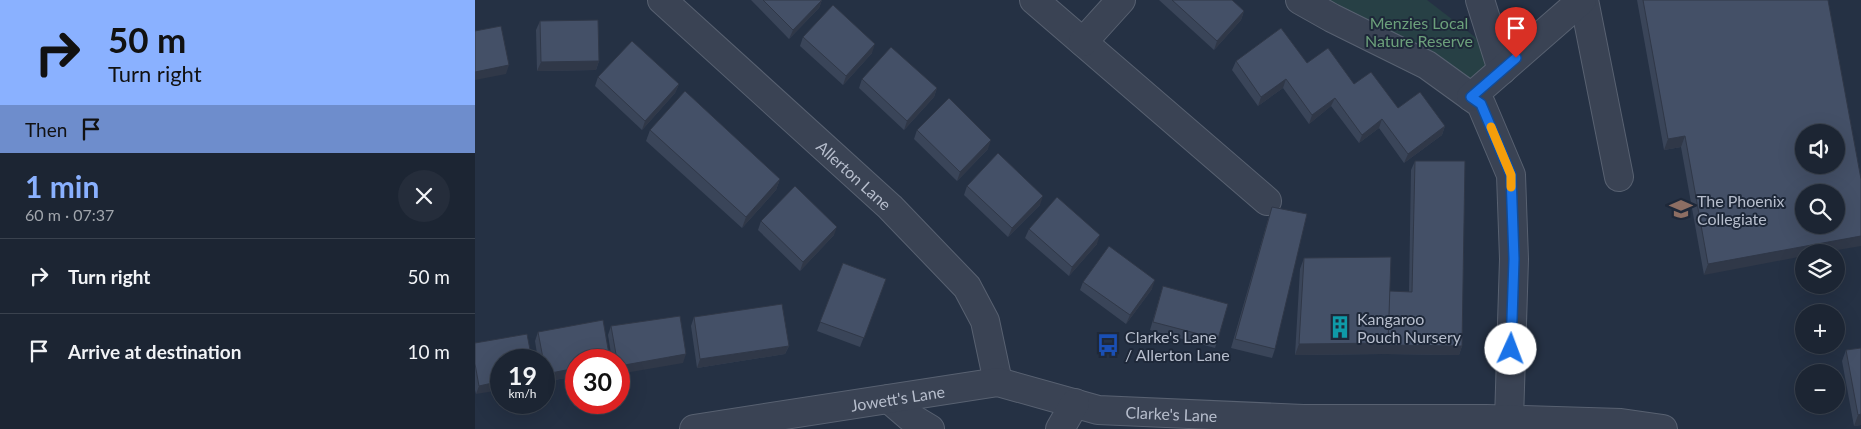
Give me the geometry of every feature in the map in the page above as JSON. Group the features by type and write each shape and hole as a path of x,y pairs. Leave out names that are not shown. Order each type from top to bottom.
{"street":[{"name":"Allerton Lane","path":"662,0 890,207 967,287 985,321 998,382"},
{"path":"1034,0 1267,201"},
{"path":"1083,42 1121,0"},
{"path":"1300,0 1427,65 1481,104 1511,175 1514,259 1509,420"},
{"path":"1480,0 1502,70"},
{"path":"1471,97 1583,0 1619,177"},
{"name":"Jowett's Lane","path":"694,429 754,424 889,398 998,382 1104,413"},
{"path":"889,398 910,417 930,429"},
{"path":"1060,429 1104,413"},
{"name":"Clarke's Lane","path":"1104,413 1303,419 1509,420 1663,429"}],"green space":[{"name":"Menzies Local Nature Reserve","path":"1300,0 1427,0 1475,37 1502,70 1471,97"}],"building":[{"path":"763,0 822,0 793,30"},
{"path":"1172,0 1232,0 1244,11 1217,41"},
{"path":"1643,0 1828,0 1861,179 1861,236 1817,244 1795,244 1795,248 1708,264 1685,136 1668,139"},
{"path":"833,5 875,44 846,76 803,37"},
{"path":"598,20 599,61 541,62 540,21"},
{"path":"501,26 509,65 475,72 475,31"},
{"path":"1281,28 1307,63 1328,48 1354,84 1371,72 1398,108 1420,92 1445,126 1408,154 1382,119 1362,135 1335,98 1312,115 1286,79 1261,97 1236,61"},
{"path":"632,41 679,84 645,121 598,77"},
{"path":"891,47 937,88 907,121 862,79"},
{"path":"685,91 780,179 746,217 650,130"},
{"path":"949,98 991,140 960,172 917,130"},
{"path":"998,153 1043,196 1012,228 967,186"},
{"path":"1415,161 1465,161 1462,346 1387,345 1389,291 1412,292"},
{"path":"795,186 837,227 803,262 761,221"},
{"path":"1057,197 1100,235 1072,267 1029,229"},
{"path":"1272,207 1307,214 1275,349 1235,339"},
{"path":"1109,246 1155,280 1130,315 1083,282"},
{"name":"Kangaroo Pouch Nursery","path":"1391,257 1388,343 1299,344 1304,258"},
{"path":"843,263 886,279 864,338 820,322"},
{"path":"1163,286 1228,304 1218,339 1153,322"},
{"path":"782,304 789,346 700,359 694,317"},
{"path":"680,316 686,354 630,364 630,349 615,349 611,326"},
{"path":"603,320 608,349 565,349 565,370 555,372 555,349 541,349 538,332"},
{"path":"527,334 530,349 490,349 490,384 479,386 475,364 475,343"},
{"path":"1861,348 1861,414 1858,415 1846,350"}],"slow traffic":[{"path":"1491,127 1511,175 1511,187"}],"place":[{"name":"The Phoenix Collegiate","path":"1681,209"},
{"name":"Kangaroo Pouch Nursery","path":"1340,327"},
{"name":"Clarke's Lane / Allerton Lane","path":"1108,345"}],"route":[{"path":"1511,349 1514,259 1511,175 1481,104 1471,97 1516,58"}]}
